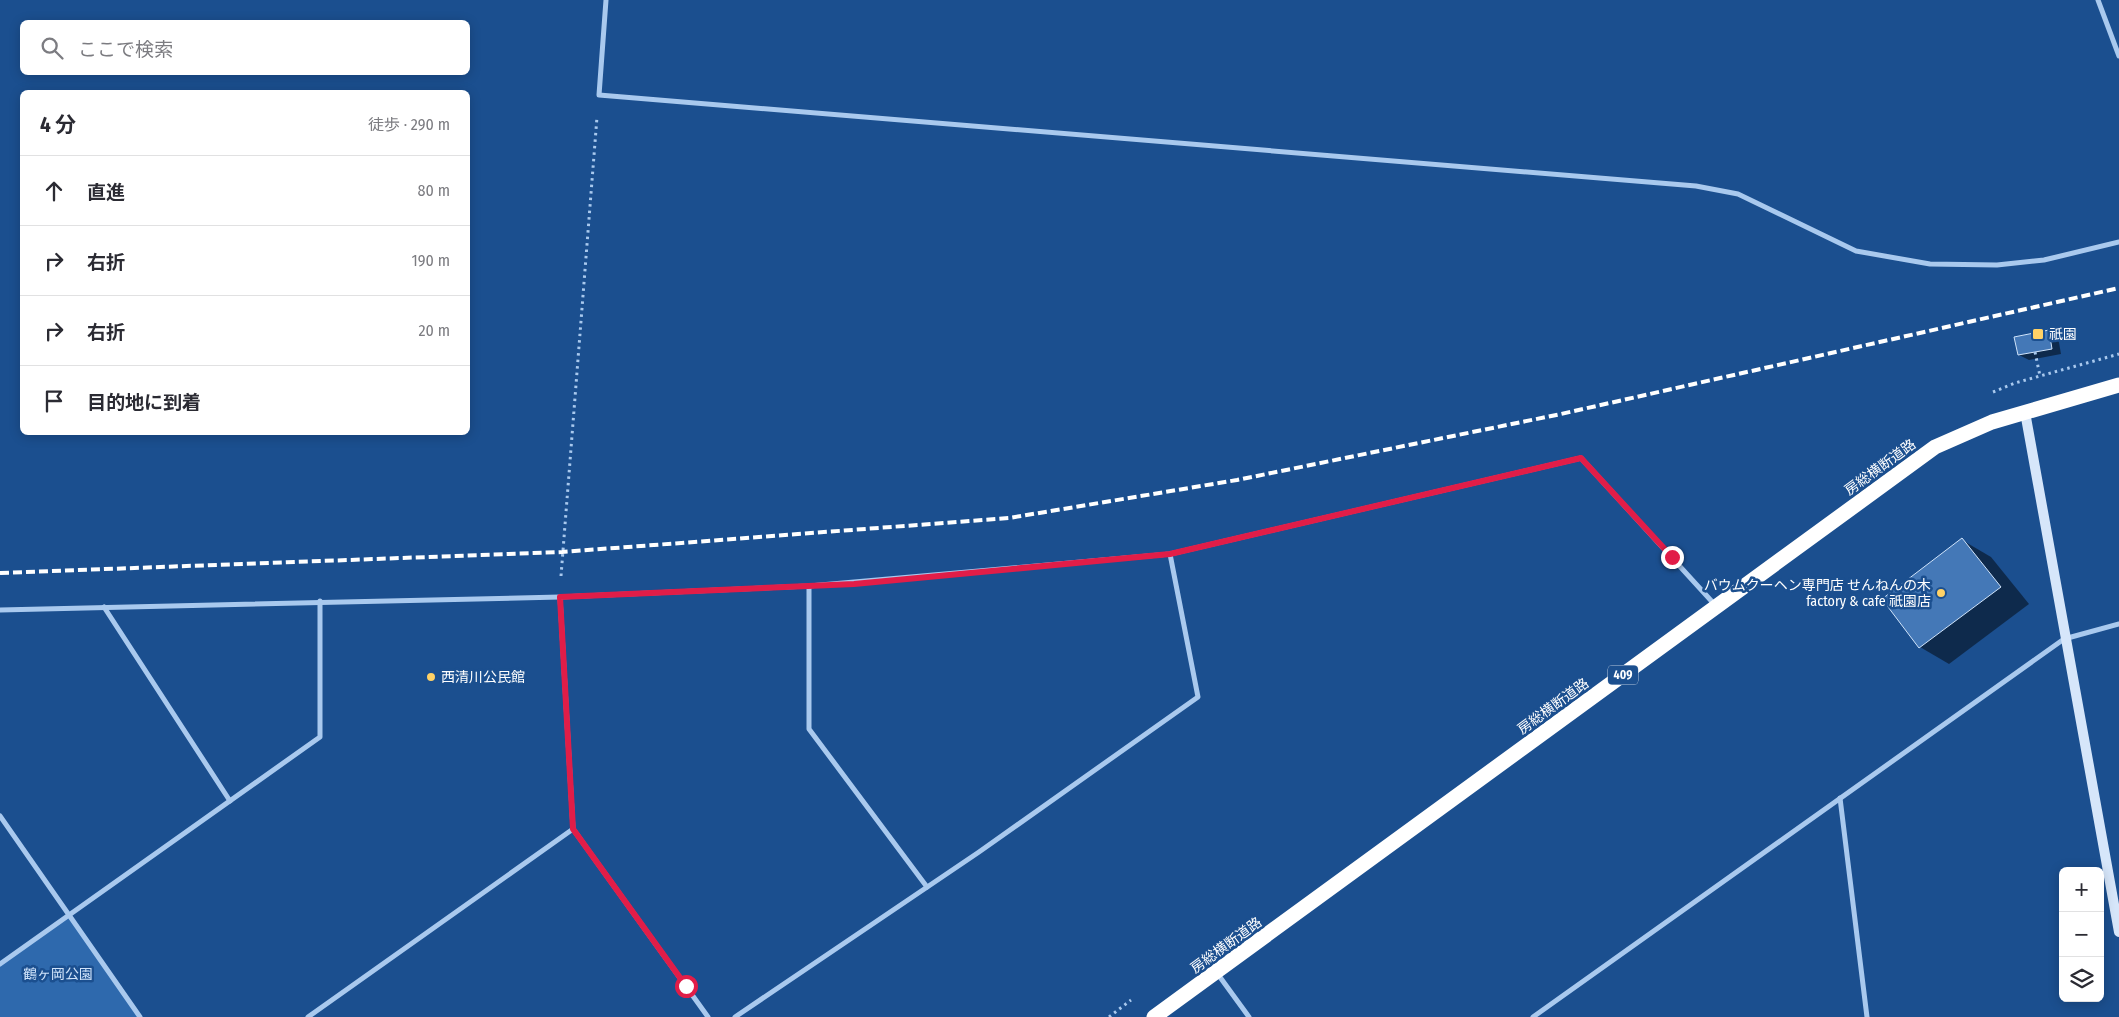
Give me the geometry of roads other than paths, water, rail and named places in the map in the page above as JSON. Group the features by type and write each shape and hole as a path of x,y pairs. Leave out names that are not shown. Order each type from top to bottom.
{"highway":[{"name":"房総横断道路","path":"1154,1017 1935,447 1992,422 2119,385"}],"street":[{"path":"606,0 599,95 1696,186 1738,194 1856,251 1930,264 1997,266 2035,261 2119,242"},
{"path":"2098,0 2119,56"},
{"path":"2025,412 2064,639 2119,932"},
{"path":"0,610 320,601 560,597 809,586 1170,554 1581,458 1717,607"},
{"path":"735,1017 1198,697 1170,554"},
{"path":"809,586 809,730 927,886"},
{"path":"560,597 573,829 708,1017"},
{"path":"0,964 320,737 320,601"},
{"path":"104,607 230,801"},
{"path":"1533,1017 2064,639 2119,624"},
{"path":"1840,798 1867,1017"},
{"path":"0,816 140,1017"},
{"path":"308,1017 573,829"},
{"path":"1216,972 1249,1017"}],"railway":[{"path":"0,573 562,552 1009,518 1237,480 1561,414 2119,288"}],"place":[{"name":"祇園","path":"2038,334"},
{"name":"バウムクーヘン専門店 せんねんの木 factory & cafe 祇園店","path":"1941,593"},
{"name":"西清川公民館","path":"431,677"}],"park label":[{"name":"鶴ヶ岡公園","path":"58,974"}]}
